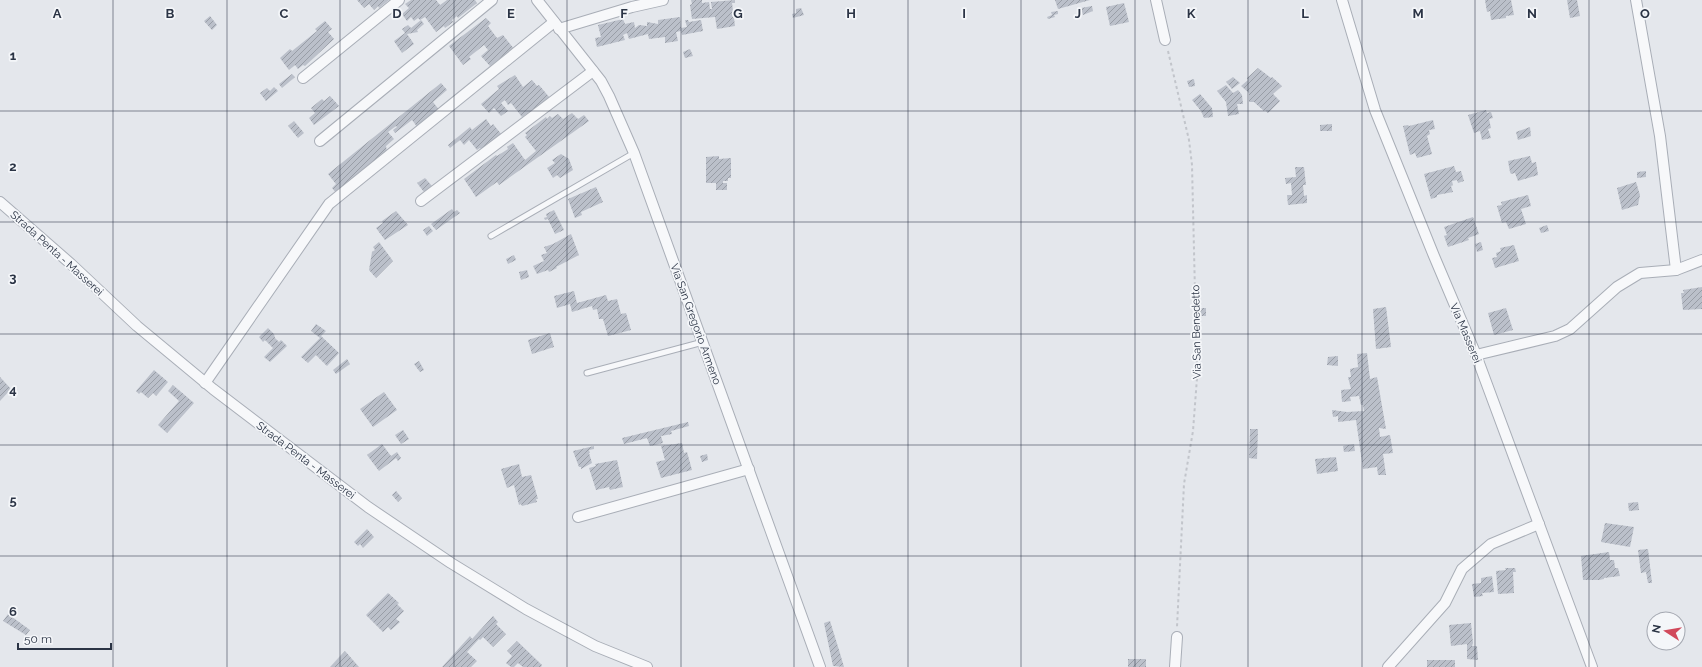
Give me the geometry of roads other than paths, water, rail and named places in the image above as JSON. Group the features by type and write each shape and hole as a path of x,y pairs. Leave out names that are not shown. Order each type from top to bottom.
{"street":[{"path":"303,78 399,0"},
{"path":"320,141 492,0"},
{"name":"Via San Gregorio Armeno","path":"537,0 593,71 609,96 634,153 820,667"},
{"path":"205,383 329,204 557,25 663,0"},
{"path":"1156,0 1165,40"},
{"name":"Via Masserei","path":"1342,0 1375,110 1476,355 1592,667"},
{"path":"1636,0 1660,136 1676,270"},
{"path":"421,201 593,71"},
{"name":"Strada Penta - Masserei","path":"0,202 137,326 205,383 368,507 451,563 526,609 595,646 647,667"},
{"path":"1476,355 1555,336 1570,329 1617,286 1640,273 1676,270 1702,260"},
{"path":"578,517 749,469"},
{"path":"1388,667 1445,603 1462,569 1491,544 1539,524"},
{"path":"1175,667 1177,637"}],"lane":[{"path":"491,236 634,153"},
{"path":"587,373 703,342"}]}
